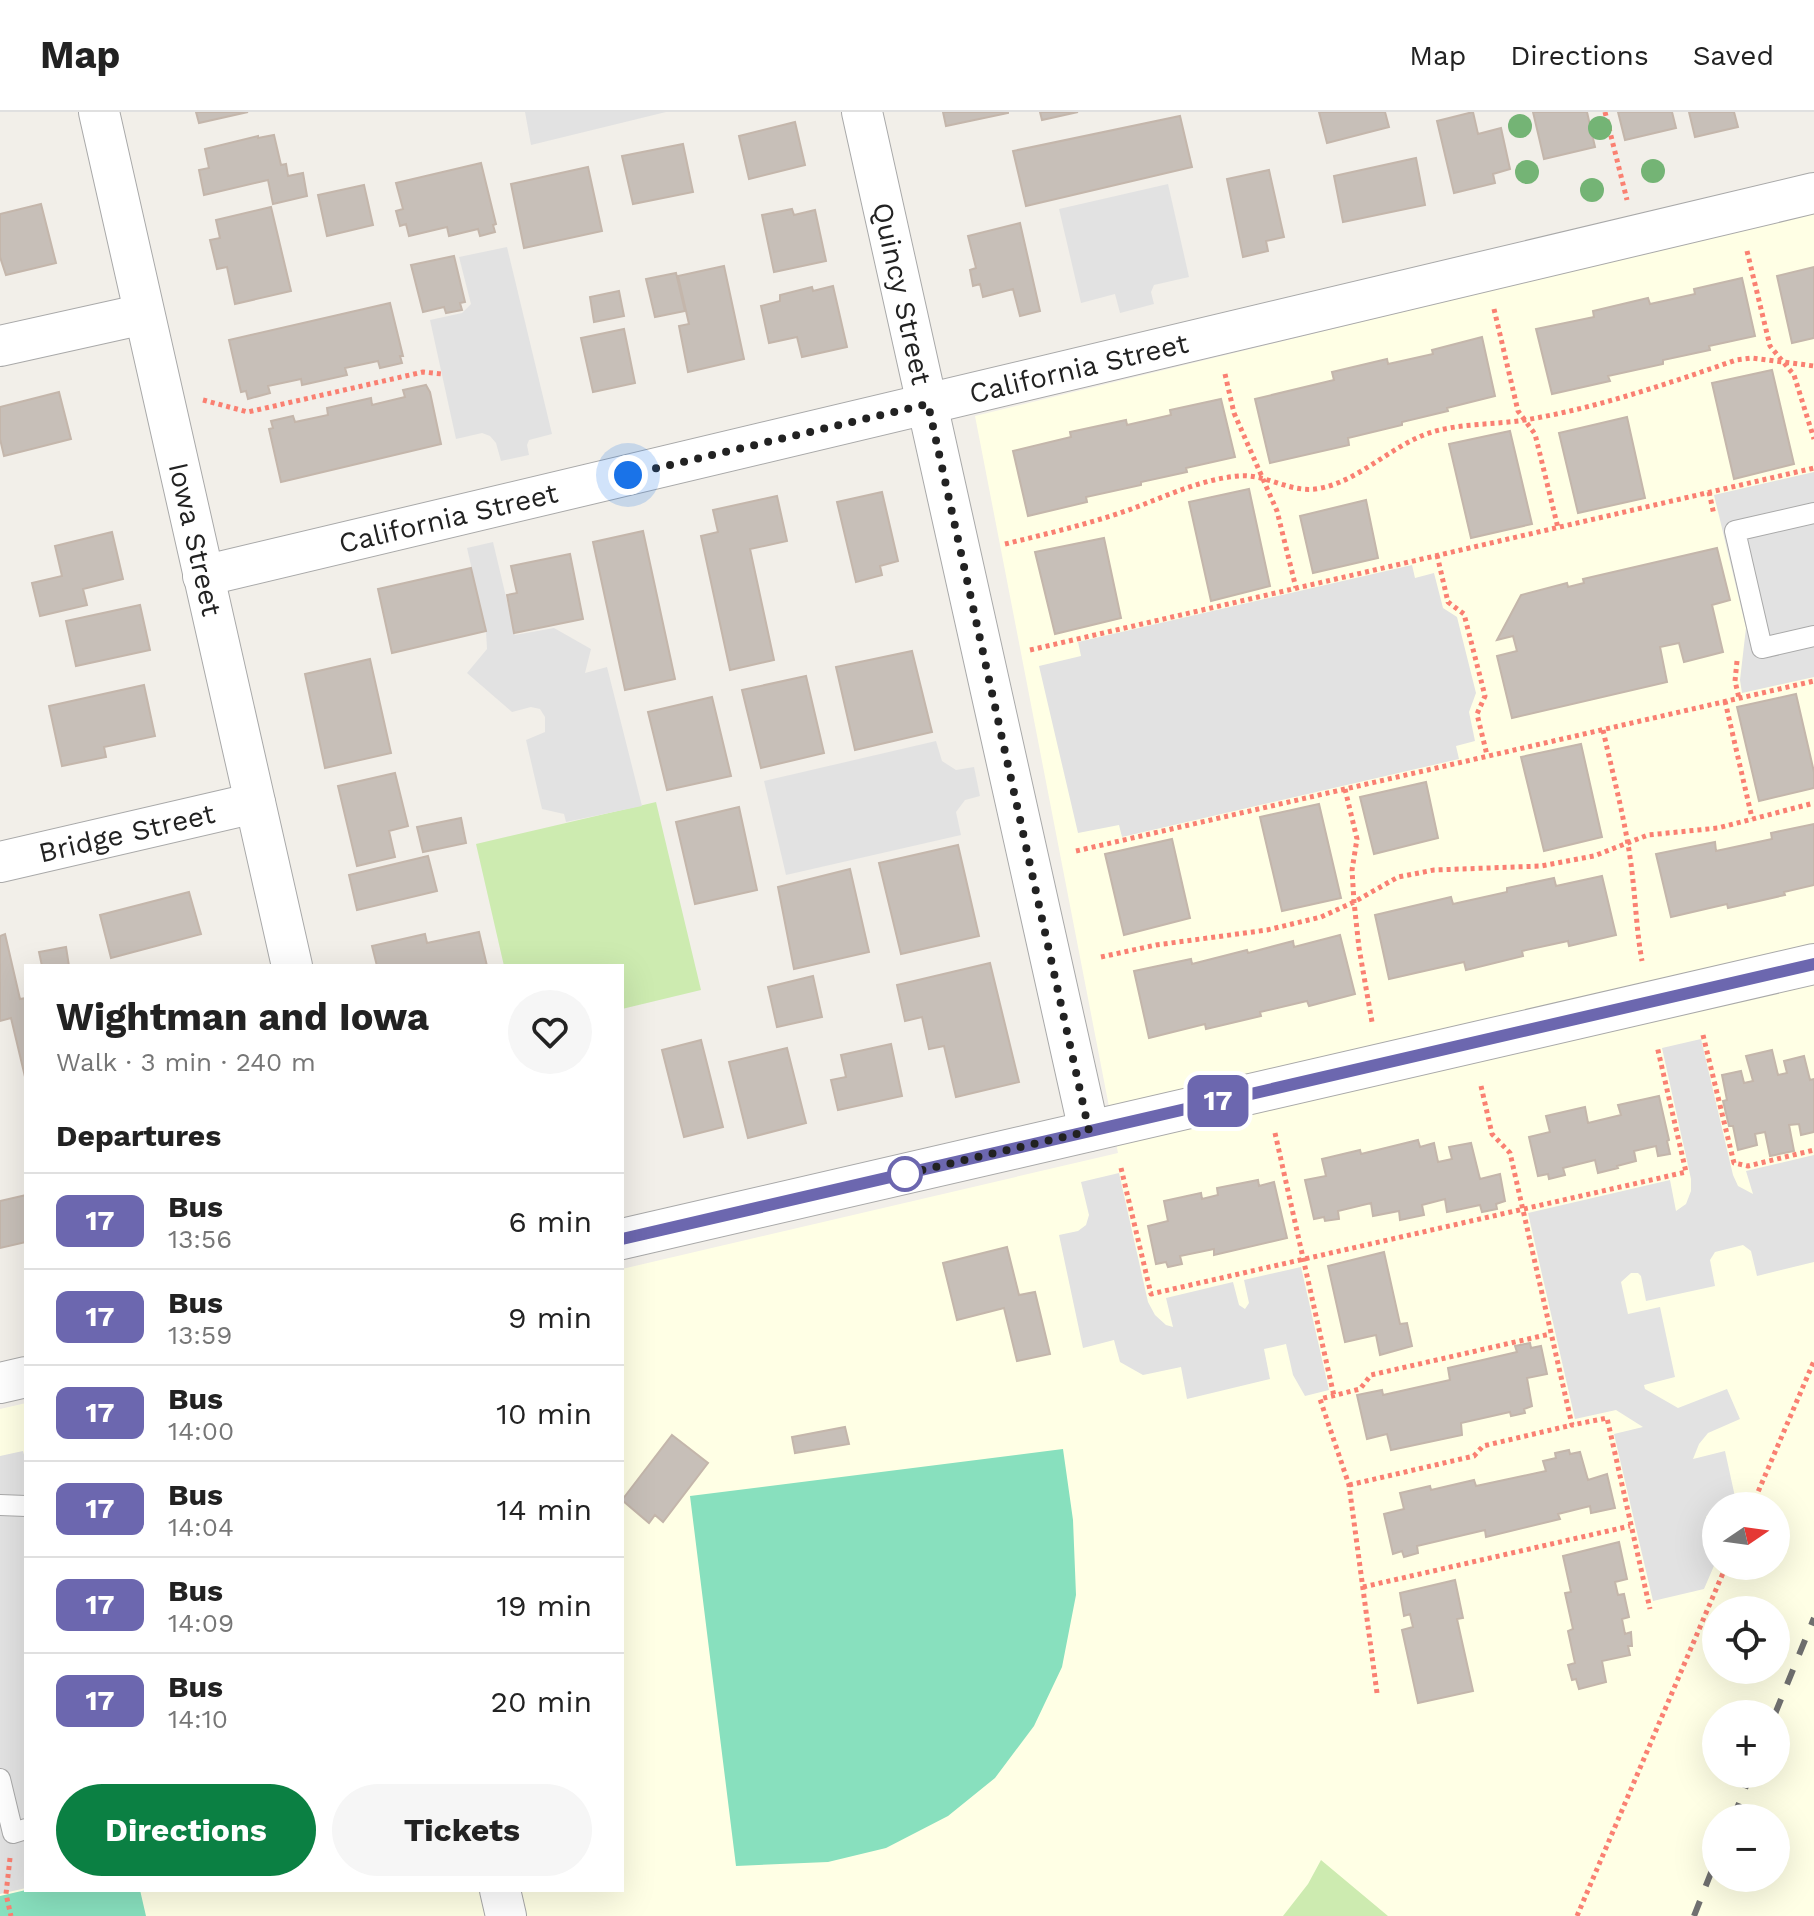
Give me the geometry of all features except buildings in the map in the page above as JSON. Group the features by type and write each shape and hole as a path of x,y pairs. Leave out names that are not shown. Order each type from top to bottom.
{"street":[{"name":"Iowa Street","path":"99,112 292,964"},
{"name":"Quincy Street","path":"862,112 1089,1131"},
{"name":"California Street","path":"203,576 1814,193"},
{"path":"0,346 144,314"},
{"name":"Bridge Street","path":"0,862 255,803"},
{"path":"624,1239 1814,964"},
{"path":"0,1383 24,1377"},
{"path":"500,1892 506,1916"}],"lane":[{"path":"1814,513 1735,531 1762,648 1814,636"},
{"path":"0,1505 24,1506"},
{"path":"0,1779 20,1831"}],"path":[{"path":"1605,112 1636,236"},
{"path":"1747,251 1770,346 1794,375 1814,439"},
{"path":"1494,309 1518,411 1535,434 1558,528"},
{"path":"1005,544 1119,513 1167,494 1241,475 1296,490 1319,489 1341,482 1428,434 1474,424 1524,420 1640,392 1736,360 1752,358 1814,366"},
{"path":"198,399 248,412 423,372 442,374"},
{"path":"1225,374 1234,413 1277,511 1296,589"},
{"path":"1030,650 1814,468"},
{"path":"1437,555 1448,602 1464,614 1475,655 1485,696 1477,714 1487,756"},
{"path":"1076,851 1814,681"},
{"path":"1725,701 1752,818"},
{"path":"1603,730 1627,845 1642,961"},
{"path":"1345,789 1357,839 1352,870 1354,902 1372,1022"},
{"path":"1101,957 1183,940 1267,930 1321,917 1398,877 1434,870 1541,866 1594,856 1648,835 1718,828 1814,803"},
{"path":"1703,1035 1734,1163 1748,1166 1814,1150"},
{"path":"1121,1168 1151,1294 1524,1210 1686,1172 1657,1046"},
{"path":"1481,1086 1492,1134 1510,1153 1572,1425"},
{"path":"1275,1133 1334,1396"},
{"path":"1377,1693 1349,1485 1320,1399 1360,1389 1371,1375 1550,1334"},
{"path":"1758,1492 1814,1361"},
{"path":"1349,1485 1474,1456 1483,1446 1607,1418 1650,1609"},
{"path":"1363,1587 1630,1526"},
{"path":"1577,1916 1720,1580"},
{"path":"11,1916 6,1894 20,1831"}],"shaded area":[{"path":"525,112 666,112 531,145"},
{"path":"1168,184 1189,277 1154,285 1151,292 1154,304 1120,313 1115,294 1081,303 1059,209"},
{"path":"1814,212 1814,1916 0,1916 0,1409 24,1403 24,1892 624,1892 624,1269 1118,1153 975,416"},
{"path":"507,247 552,434 529,440 529,455 501,461 496,443 490,436 482,433 456,439 430,320 462,313 471,304 459,257"},
{"path":"1814,472 1814,677 1742,693 1740,680 1746,628 1714,495"},
{"path":"493,542 515,635 554,628 591,649 585,673 607,667 642,806 566,822 564,814 542,809 526,740 545,732 545,717 540,709 531,707 512,712 467,673 487,649 486,631 467,548"},
{"path":"1412,565 1415,578 1434,573 1443,608 1457,617 1476,693 1469,712 1475,741 1456,746 1459,759 1122,837 1119,825 1078,833 1039,666 1081,656 1078,642"},
{"path":"936,741 942,761 956,770 974,767 980,796 965,800 956,812 961,835 786,875 764,781"},
{"path":"1701,1039 1738,1186 1753,1194 1746,1171 1814,1155 1814,1262 1757,1276 1751,1251 1743,1245 1715,1252 1710,1260 1715,1286 1646,1301 1638,1273 1631,1273 1621,1282 1628,1314 1660,1307 1675,1377 1644,1385 1645,1389 1678,1408 1727,1389 1740,1419 1708,1433 1693,1459 1725,1451 1734,1492 1702,1492 1702,1580 1708,1580 1704,1589 1653,1601 1614,1434 1643,1427 1616,1410 1575,1419 1528,1213 1670,1180 1676,1211 1686,1204 1691,1179 1662,1048"},
{"path":"1119,1173 1148,1302 1155,1315 1173,1327 1166,1298 1233,1282 1239,1305 1245,1309 1249,1303 1244,1280 1301,1267 1329,1390 1305,1396 1293,1375 1286,1344 1264,1349 1270,1379 1187,1399 1181,1367 1143,1375 1120,1362 1114,1340 1083,1348 1059,1235 1078,1231 1086,1225 1089,1215 1081,1182"},
{"path":"23,1451 24,1455 24,1888 0,1894 0,1456"}],"green space":[{"path":"656,802 701,990 624,1009 624,964 504,964 476,844"},
{"path":"1063,1449 1073,1520 1076,1595 1062,1667 1034,1726 995,1778 948,1816 886,1848 828,1862 736,1866 690,1496"},
{"path":"1321,1860 1388,1916 1283,1916 1308,1884"},
{"path":"24,1890 140,1892 146,1916 0,1916 0,1896"}],"railway":[{"path":"1781,1700 1814,1618"},
{"path":"1739,1804 1745,1788"},
{"path":"1694,1916 1703,1892"}],"bus line":[{"name":"17","path":"624,1239 1814,964"}],"route":[{"path":"628,475 928,404 1089,1131 905,1174"}]}
